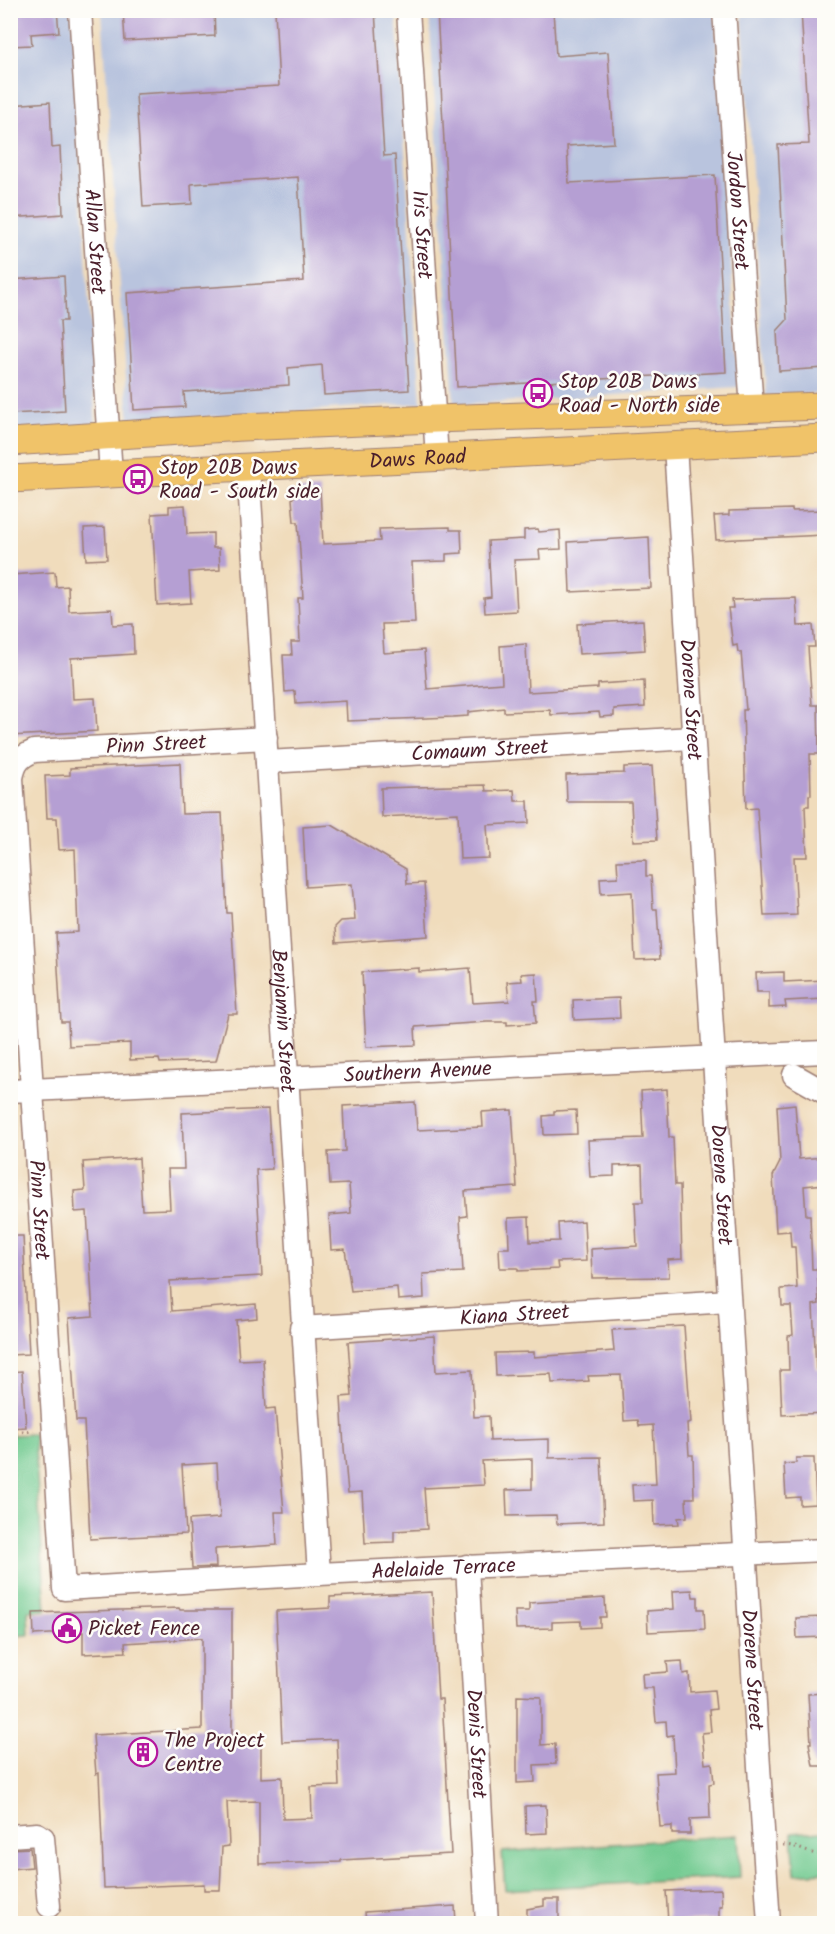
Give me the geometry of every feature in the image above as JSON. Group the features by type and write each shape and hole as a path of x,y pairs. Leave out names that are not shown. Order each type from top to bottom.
{"main road":[{"name":"Daws Road","path":"10,442 435,418 825,406"},
{"name":"Daws Road","path":"10,479 825,438"}],"street":[{"name":"Allan Street","path":"80,10 111,474"},
{"name":"Iris Street","path":"408,10 438,458"},
{"name":"Jordon Street","path":"724,10 752,409"},
{"name":"Dorene Street","path":"675,446 769,1923"},
{"name":"Benjamin Street","path":"248,467 301,1328 319,1574"},
{"name":"Pinn Street","path":"64,1589 21,1091 12,778 14,765 34,750 266,738"},
{"name":"Comaum Street","path":"267,762 693,738"},
{"name":"Southern Avenue","path":"21,1091 825,1052"},
{"path":"794,1075 825,1092"},
{"name":"Kiana Street","path":"301,1328 729,1301"},
{"name":"Adelaide Terrace","path":"64,1589 466,1566 825,1550"},
{"name":"Denis Street","path":"466,1566 487,1923"},
{"path":"10,1836 37,1834 43,1838 49,1906"}],"path":[{"path":"764,1846 790,1845 810,1855 825,1854"}],"shaded area":[{"path":"11,11 72,11 96,430 11,434"},
{"path":"102,11 396,11 421,403 129,422"},
{"path":"429,11 715,11 739,387 454,405"},
{"path":"742,11 824,11 824,393 766,396"}],"green space":[{"path":"34,1434 46,1610 28,1611 29,1635 11,1636 11,1435"},
{"path":"824,1831 824,1872 795,1874 792,1833"},
{"path":"738,1835 740,1877 505,1890 502,1852"}],"building":[{"path":"10,10 57,10 59,32 31,34 32,45 10,46"},
{"path":"123,10 214,10 215,36 125,41"},
{"path":"275,10 375,10 384,156 395,155 409,390 324,395 322,365 288,368 289,385 184,392 185,407 134,410 127,293 304,281 298,177 191,184 192,204 143,207 136,94 279,86"},
{"path":"437,10 553,10 556,56 608,52 614,143 567,146 569,183 715,175 726,372 457,387"},
{"path":"801,10 825,10 825,368 779,371 777,331 787,320 778,145 809,144"},
{"path":"50,102 52,148 60,147 63,214 10,218 10,105"},
{"path":"64,276 66,321 60,321 65,411 10,414 10,280"},
{"path":"320,489 323,544 380,541 379,529 450,527 450,530 461,530 462,553 446,554 446,561 412,562 415,623 382,624 384,653 424,650 427,689 502,683 500,646 526,644 528,692 598,688 598,684 644,681 645,707 614,709 614,716 600,717 599,712 551,715 550,710 504,712 504,708 468,712 468,716 347,721 346,701 296,704 295,691 285,692 283,655 292,655 291,642 300,642 298,598 303,598 298,522 294,522 292,499 299,490"},
{"path":"185,505 187,534 213,533 213,548 219,548 220,570 189,572 191,603 157,605 152,514 169,513 169,506"},
{"path":"792,509 792,511 825,510 825,535 716,540 714,516 729,515 729,511"},
{"path":"105,527 107,559 86,560 84,528"},
{"path":"538,529 539,532 560,530 561,549 539,550 540,559 514,560 517,611 485,613 484,598 491,597 488,541 524,539 524,530"},
{"path":"649,537 651,588 570,592 568,542"},
{"path":"55,572 56,587 68,586 69,611 112,609 113,625 133,624 134,654 71,658 73,699 95,698 97,731 10,736 10,575"},
{"path":"796,598 798,626 813,625 815,647 808,647 812,705 818,705 819,754 810,754 811,795 809,795 809,806 805,806 807,857 794,857 797,915 764,916 757,808 746,809 743,710 746,710 741,652 738,652 737,645 733,646 728,608 733,608 732,600"},
{"path":"643,620 645,650 579,654 577,624"},
{"path":"180,763 182,814 222,813 227,913 231,913 237,1014 228,1014 216,1061 160,1063 159,1059 130,1060 130,1043 69,1046 68,1022 61,1022 56,933 78,932 75,849 59,850 57,818 47,818 45,776 70,775 70,768"},
{"path":"652,766 657,840 633,841 631,802 567,802 566,775 624,773 624,767"},
{"path":"485,785 486,791 514,790 515,801 528,801 529,823 487,825 489,858 460,859 458,813 382,817 381,788"},
{"path":"332,825 406,869 407,884 424,883 428,936 336,943 335,927 341,921 355,920 352,884 306,887 303,827"},
{"path":"646,860 646,876 651,876 653,909 657,909 660,959 635,960 632,892 601,894 600,878 618,877 617,861"},
{"path":"419,968 419,972 470,968 473,1003 509,1001 507,982 522,981 521,974 536,973 538,1001 534,1001 536,1023 507,1025 507,1022 487,1022 415,1027 416,1045 366,1047 362,972"},
{"path":"784,972 784,982 825,980 825,999 785,1001 786,1007 769,1008 769,992 757,992 756,973"},
{"path":"619,998 620,1018 574,1020 573,1000"},
{"path":"667,1089 669,1137 673,1137 675,1185 680,1185 682,1259 668,1260 669,1277 592,1278 591,1249 637,1246 635,1202 643,1202 642,1165 614,1166 614,1176 590,1177 588,1140 643,1138 641,1091"},
{"path":"415,1102 417,1130 483,1127 482,1112 512,1110 517,1187 465,1191 467,1216 460,1217 463,1272 423,1274 424,1298 398,1300 397,1287 351,1291 345,1249 331,1250 329,1215 351,1213 349,1184 330,1185 328,1152 345,1151 343,1106"},
{"path":"795,1104 799,1159 825,1157 825,1184 804,1186 806,1215 810,1215 812,1269 817,1269 819,1304 813,1305 816,1369 825,1368 825,1413 782,1415 780,1370 789,1370 788,1336 793,1335 791,1306 782,1306 781,1289 797,1288 795,1247 791,1247 790,1231 776,1232 773,1176 780,1162 777,1106"},
{"path":"268,1109 272,1169 256,1170 262,1276 170,1281 172,1311 256,1304 257,1318 236,1320 239,1360 263,1359 266,1409 275,1408 284,1512 275,1512 277,1545 215,1549 216,1567 192,1568 189,1520 220,1518 217,1463 182,1465 186,1534 90,1539 84,1421 76,1421 69,1318 93,1316 87,1211 75,1212 74,1191 85,1190 83,1162 139,1158 142,1210 170,1209 168,1169 184,1169 182,1113"},
{"path":"576,1110 577,1134 544,1135 543,1116 554,1115 554,1111"},
{"path":"529,1217 530,1242 559,1241 558,1223 584,1221 586,1261 557,1262 558,1269 518,1271 518,1268 500,1268 499,1248 509,1248 508,1218"},
{"path":"10,1236 23,1236 29,1354 10,1355"},
{"path":"684,1326 691,1423 687,1424 689,1455 693,1455 694,1498 686,1498 687,1517 678,1518 679,1524 654,1525 653,1500 633,1501 632,1485 656,1484 653,1425 639,1426 638,1420 624,1421 621,1375 588,1376 589,1381 552,1383 551,1374 496,1376 495,1353 534,1352 534,1357 614,1351 612,1330"},
{"path":"434,1336 436,1372 472,1370 474,1417 489,1416 490,1441 549,1439 549,1458 601,1457 604,1522 557,1524 556,1515 507,1516 506,1490 532,1489 532,1459 482,1461 484,1485 424,1488 427,1529 394,1531 394,1542 365,1543 362,1492 348,1493 344,1448 341,1397 352,1396 348,1342"},
{"path":"22,1371 26,1427 10,1428 10,1372"},
{"path":"796,1458 814,1458 816,1504 800,1505 800,1497 786,1498 784,1464 796,1463"},
{"path":"692,1590 693,1597 698,1597 698,1609 704,1609 705,1629 648,1632 647,1611 674,1609 673,1591"},
{"path":"432,1592 438,1699 442,1699 451,1854 341,1860 341,1862 259,1864 259,1801 227,1802 229,1846 222,1847 220,1890 204,1890 204,1884 104,1888 99,1773 96,1774 93,1735 202,1729 202,1638 125,1643 126,1652 83,1654 83,1632 34,1635 33,1613 179,1608 180,1610 232,1610 232,1738 261,1738 261,1778 282,1777 283,1819 312,1818 311,1787 339,1786 337,1739 282,1742 276,1611 330,1608 330,1597"},
{"path":"605,1598 606,1617 600,1617 600,1627 581,1628 581,1621 552,1622 552,1628 516,1629 515,1611 529,1611 529,1603"},
{"path":"825,1617 825,1637 797,1638 796,1618"},
{"path":"682,1661 683,1674 689,1673 690,1692 714,1690 716,1709 709,1710 711,1732 702,1733 705,1764 712,1763 714,1783 709,1784 710,1818 690,1819 690,1834 672,1834 672,1826 660,1827 656,1773 675,1772 673,1735 667,1736 666,1721 656,1722 653,1688 643,1688 642,1674 668,1672 667,1662"},
{"path":"825,1693 825,1766 813,1766 809,1743 811,1743 808,1694"},
{"path":"517,1696 541,1697 541,1745 555,1744 556,1764 534,1765 535,1782 517,1783"},
{"path":"546,1805 547,1833 526,1834 525,1806"},
{"path":"30,1848 32,1867 10,1869 10,1849"},
{"path":"721,1889 722,1906 719,1906 719,1920 668,1922 666,1891"},
{"path":"544,1899 559,1899 559,1923 527,1923 527,1909 544,1906"},
{"path":"455,1906 456,1923 366,1923 365,1912"}],"place":[{"name":"Stop 20B Daws Road - North side","path":"538,393"},
{"name":"Stop 20B Daws Road - South side","path":"138,479"},
{"name":"Picket Fence","path":"67,1628"},
{"name":"The Project Centre","path":"143,1752"}]}
